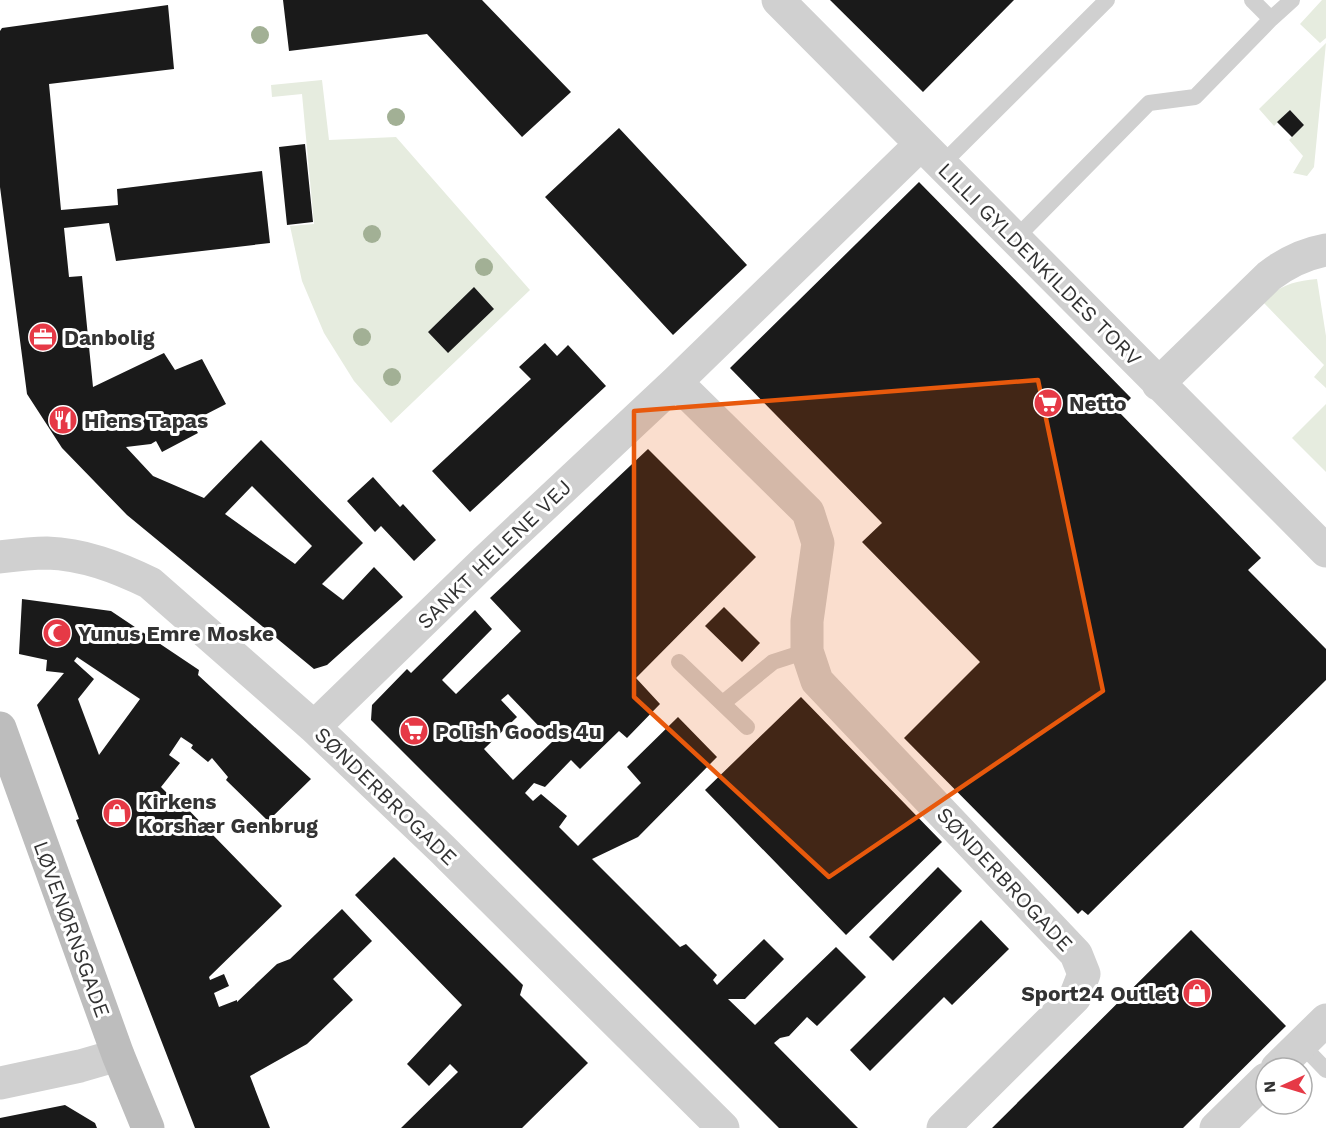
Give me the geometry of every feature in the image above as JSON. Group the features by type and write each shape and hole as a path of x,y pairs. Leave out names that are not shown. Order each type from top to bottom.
{"street":[{"name":"LILLI GYLDENKILDES TORV","path":"778,0 1326,551"},
{"name":"LILLI GYLDENKILDES TORV","path":"808,255 931,154"},
{"name":"LILLI GYLDENKILDES TORV","path":"1158,384 1269,276 1284,265 1306,255 1326,250"},
{"name":"SANKT HELENE VEJ","path":"314,727 485,561 808,255"},
{"path":"676,382 808,512 818,543 807,636"},
{"name":"SØNDERBROGADE","path":"0,557 45,553 91,559 125,571 150,584 314,727 442,849 723,1128"},
{"name":"SØNDERBROGADE","path":"807,636 817,681 1076,954 1084,974 1076,997 943,1128"},
{"name":"LØVENØRNSGADE","path":"0,728 118,1054 148,1128"},
{"path":"1289,1056 1326,1020"},
{"path":"0,1083 80,1066 118,1054"},
{"path":"1216,1128 1254,1091"}],"lane":[{"path":"931,154 1107,0"},
{"path":"1252,0 1271,19"},
{"path":"1015,239 1149,103 1195,97 1292,0"},
{"path":"723,703 807,636"},
{"path":"679,662 747,727"},
{"path":"1301,1044 1326,1070"}],"highlighted area":[{"path":"1038,380 1103,691 829,877 634,697 634,411"}],"shaded area":[{"path":"1322,0 1326,0 1326,38 1320,43 1300,24"},
{"path":"1326,43 1314,167 1307,176 1293,173 1303,156 1289,140 1304,125 1290,110 1274,126 1259,109"},
{"path":"322,80 329,140 396,137 530,290 391,423 354,381 324,333 302,281 290,226 314,224 302,94 272,97 271,85"},
{"path":"1317,279 1326,336 1326,388 1314,377 1324,365 1263,302 1288,285"},
{"path":"1326,404 1326,472 1292,438"}],"building":[{"path":"283,0 482,0 571,92 522,137 427,34 289,51"},
{"path":"830,0 1014,0 923,92"},
{"path":"168,5 174,69 49,84 61,210 118,205 117,189 262,171 270,243 116,261 109,223 64,228 69,277 82,276 93,387 164,353 175,370 202,359 226,404 191,422 198,433 162,452 156,441 151,444 126,447 153,476 204,498 261,440 363,543 322,584 343,600 374,567 403,597 327,665 314,669 127,515 62,448 27,394 0,187 0,31 2,28","holes":["252,486 312,546 295,564 225,514"]},
{"path":"1290,110 1304,125 1292,137 1277,122"},
{"path":"619,128 747,265 673,335 545,197"},
{"path":"305,144 313,222 287,225 279,147"},
{"path":"919,182 1131,398 1118,411 1261,558 1248,570 1326,649 1326,680 1088,915 1082,910 1078,914 904,738 980,662 862,542 882,523 730,368"},
{"path":"474,287 494,309 448,353 428,332"},
{"path":"545,343 557,356 568,345 606,386 470,512 432,471 531,379 519,367"},
{"path":"648,449 756,557 636,678 660,704 627,738 619,731 580,769 571,760 545,787 534,783 525,793 533,801 541,794 567,816 559,827 578,846 641,783 627,767 678,717 717,757 638,837 592,859 680,947 686,944 717,975 713,980 717,985 764,939 784,959 745,999 728,999 755,1025 836,947 866,977 817,1026 807,1017 789,1036 780,1038 774,1043 858,1128 779,1128 371,720 372,705 407,669 411,673 475,610 492,629 442,680 456,694 521,631 490,598","holes":["508,694 553,741 513,780 484,749 517,717 501,700"]},
{"path":"373,477 400,507 403,504 436,540 414,561 381,526 375,532 347,501"},
{"path":"22,599 111,611 199,670 198,675 311,779 268,821 226,780 228,777 212,758 208,762 191,748 193,745 181,737 169,755 180,763 161,787 172,798 175,796 282,906 209,977 210,980 224,974 229,986 214,993 219,1007 237,1000 237,1002 277,964 290,959 342,909 372,941 333,979 353,1000 307,1044 250,1076 270,1128 195,1128 76,820 79,819 37,705 64,673 46,671 47,660 19,654","holes":["77,657 140,699 99,755 78,699 94,679 74,661"]},
{"path":"724,607 760,643 742,662 705,626"},
{"path":"801,697 942,842 846,935 705,790"},
{"path":"394,857 523,985 520,995 588,1063 522,1128 401,1128 458,1072 450,1064 429,1086 407,1064 462,1005 355,895"},
{"path":"938,867 962,891 893,961 869,937"},
{"path":"981,920 1009,949 952,1005 944,997 870,1071 850,1050"},
{"path":"1191,930 1286,1026 1183,1128 992,1128"},
{"path":"65,1105 95,1123 97,1128 0,1128 0,1118"}],"place":[{"name":"Danbolig","path":"43,337"},
{"name":"Netto","path":"1048,403"},
{"name":"Hiens Tapas","path":"63,420"},
{"name":"Yunus Emre Moske","path":"57,633"},
{"name":"Polish Goods 4u","path":"414,731"},
{"name":"Kirkens Korshær Genbrug","path":"117,813"},
{"name":"Sport24 Outlet","path":"1197,993"}]}
